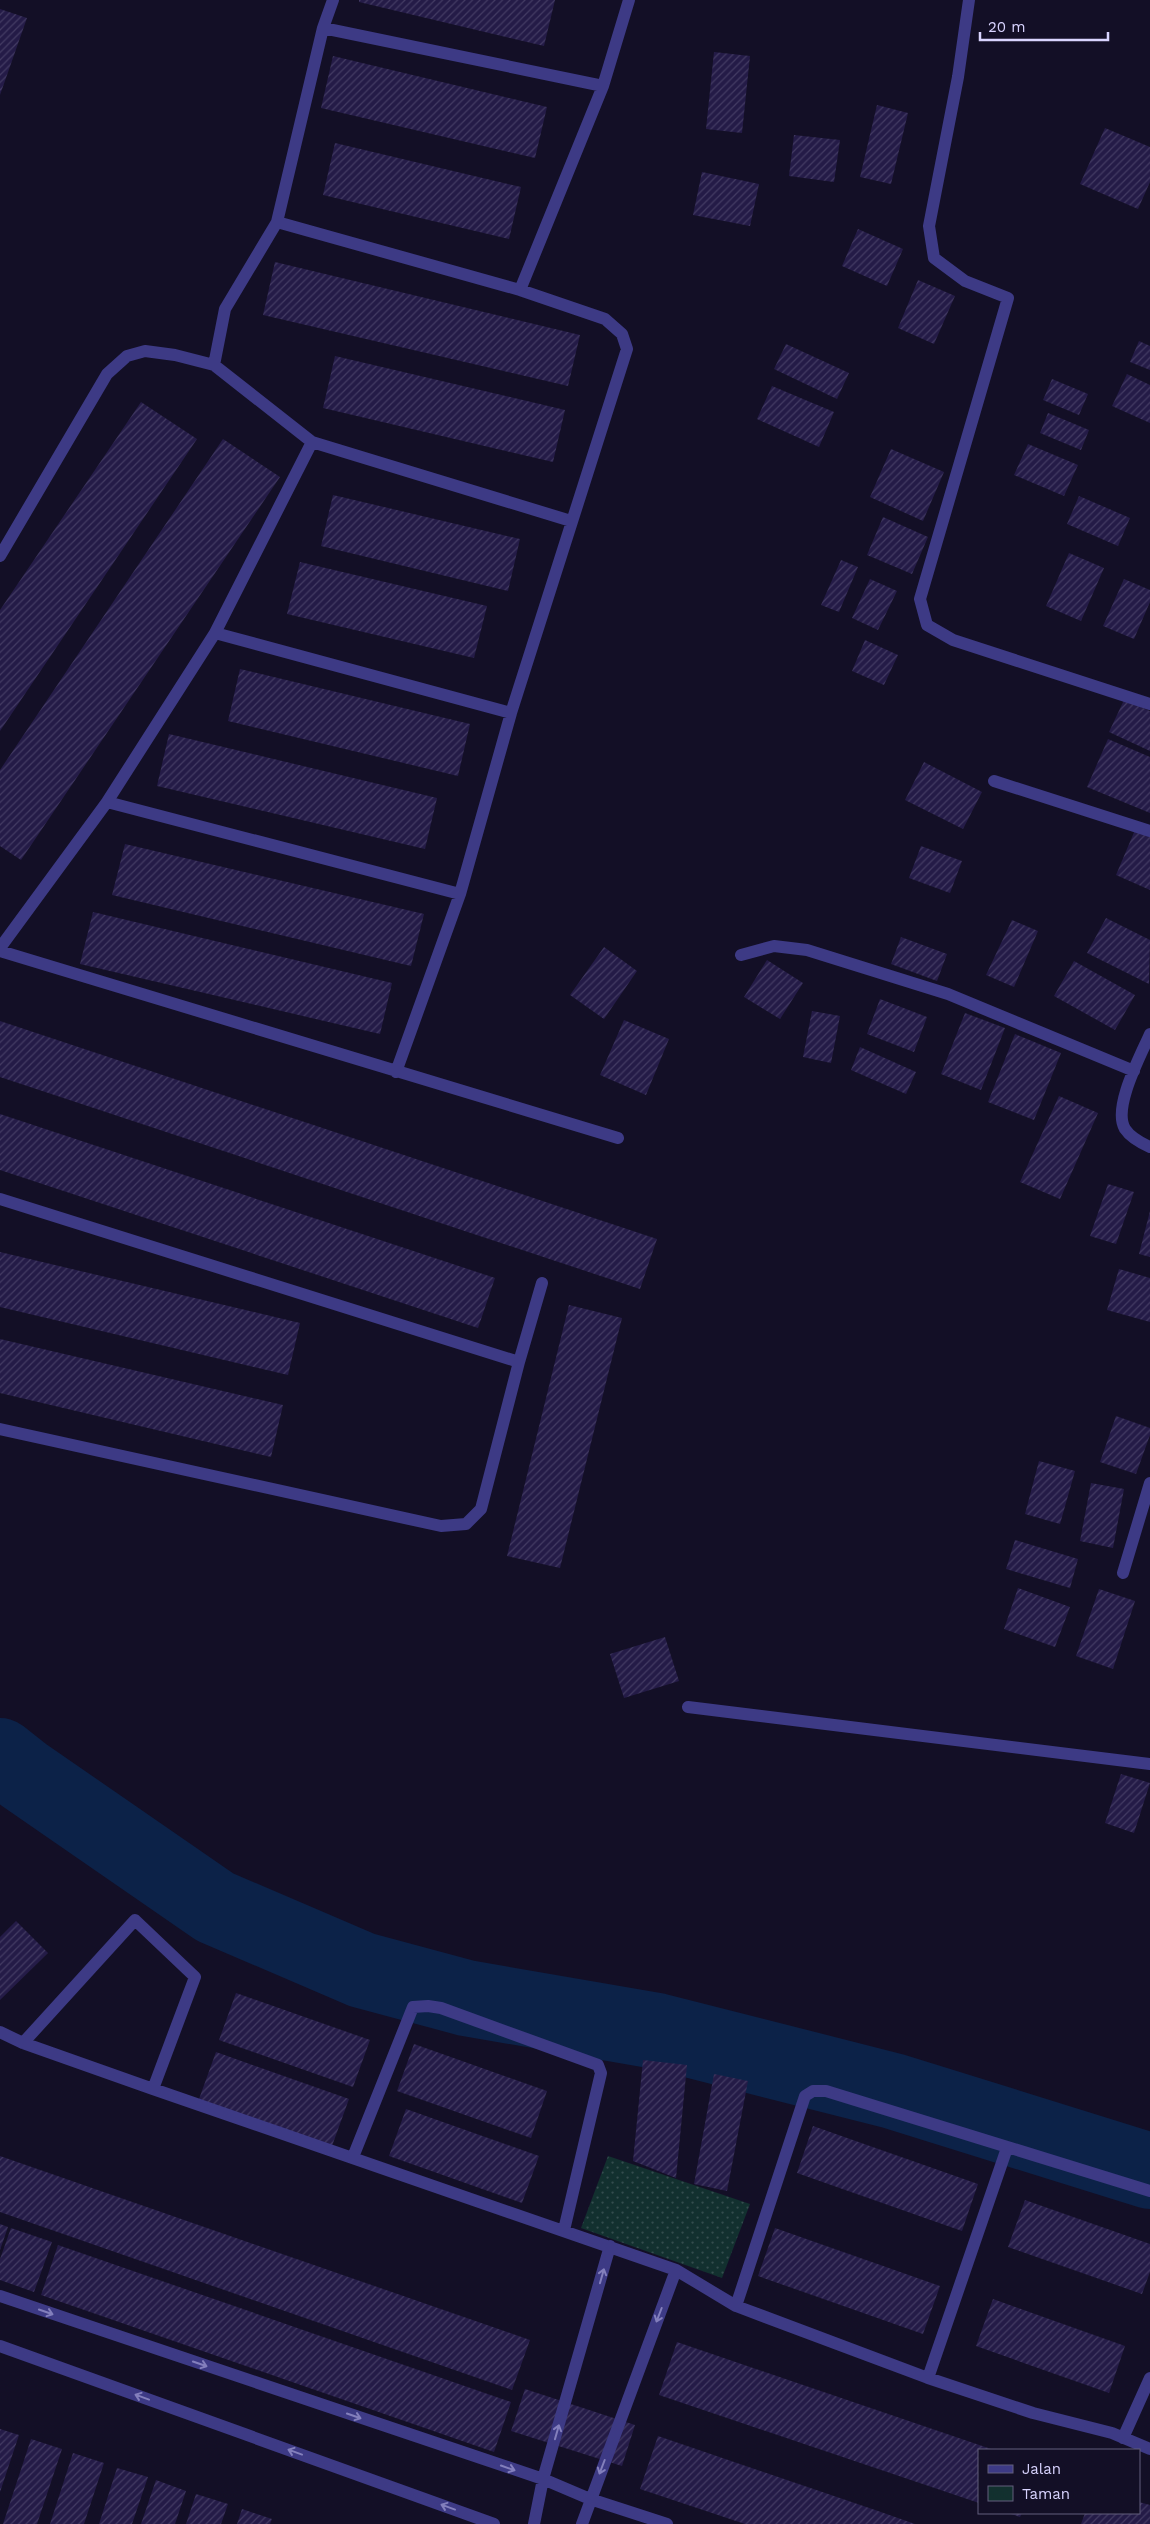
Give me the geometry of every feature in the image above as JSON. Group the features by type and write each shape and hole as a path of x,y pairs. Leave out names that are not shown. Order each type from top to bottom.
{"street":[{"path":"214,365 225,310 276,222 324,28 334,0"},
{"path":"520,290 603,86 629,0"},
{"path":"970,0 958,77 929,226 934,258 965,281 1008,298 920,600 927,625 953,640 1150,704"},
{"path":"324,28 603,86"},
{"path":"276,222 520,290 605,319 622,334 627,350 511,713 460,894 396,1072"},
{"path":"2,548 107,374 127,356 145,351 175,354 214,365 312,442 571,522"},
{"path":"312,442 215,633 107,802 0,950 618,1138"},
{"path":"215,633 511,713"},
{"path":"994,781 1150,831"},
{"path":"107,802 460,894"},
{"path":"741,956 774,946 808,950 948,994 1134,1072"},
{"path":"1150,1034 1122,1105 1124,1128 1137,1141 1150,1147"},
{"path":"0,1199 519,1362"},
{"path":"0,1429 441,1526 466,1524 481,1509 519,1362 542,1283"},
{"path":"1123,1573 1150,1483"},
{"path":"688,1707 1150,1764"},
{"path":"23,2043 135,1920 195,1977 153,2089"},
{"path":"353,2157 414,2007 428,2006 450,2011 598,2065 601,2073 564,2230"},
{"path":"0,2032 23,2043 153,2089 676,2270 736,2306 928,2378 1033,2412 1112,2433 1150,2449"},
{"path":"736,2306 805,2096 813,2091 826,2091 1150,2190"},
{"path":"928,2378 1008,2148"},
{"path":"534,2524 543,2479 610,2246"},
{"path":"582,2524 676,2270"},
{"path":"0,2296 543,2479 590,2499 667,2524"},
{"path":"0,2346 494,2524"},
{"path":"1123,2438 1150,2378"}],"green space":[{"path":"608,2156 750,2204 722,2278 581,2228"}],"building":[{"path":"359,0 555,0 544,46 359,2"},
{"path":"0,9 27,18 0,95"},
{"path":"714,52 750,56 742,133 706,129"},
{"path":"333,56 547,107 535,158 321,108"},
{"path":"877,105 908,113 891,184 860,177"},
{"path":"1105,128 1150,147 1150,182 1138,209 1080,184"},
{"path":"794,135 840,140 834,182 789,176"},
{"path":"335,143 521,187 509,239 323,195"},
{"path":"702,172 759,184 750,226 693,215"},
{"path":"858,229 903,249 887,286 842,266"},
{"path":"275,262 580,335 568,386 263,315"},
{"path":"918,280 955,296 934,344 898,328"},
{"path":"1139,341 1150,346 1150,370 1130,362"},
{"path":"786,344 849,373 837,399 774,369"},
{"path":"335,356 565,410 553,462 323,408"},
{"path":"1127,374 1150,385 1150,423 1112,406"},
{"path":"1052,379 1088,394 1079,415 1043,400"},
{"path":"772,386 834,412 819,447 757,419"},
{"path":"141,402 197,439 0,731 0,610"},
{"path":"1048,413 1089,430 1081,450 1040,433"},
{"path":"223,439 280,477 21,860 0,846 0,770"},
{"path":"1028,444 1078,465 1064,496 1014,475"},
{"path":"891,449 944,472 923,521 870,497"},
{"path":"333,495 520,539 508,591 321,546"},
{"path":"1079,496 1130,518 1118,546 1067,524"},
{"path":"883,517 928,537 912,574 867,555"},
{"path":"1069,553 1104,568 1081,621 1046,606"},
{"path":"841,560 858,567 839,612 821,605"},
{"path":"300,562 487,606 474,658 287,614"},
{"path":"870,579 897,591 878,630 852,618"},
{"path":"1124,579 1150,590 1150,602 1134,639 1103,626"},
{"path":"865,640 898,655 884,685 852,671"},
{"path":"240,669 470,724 458,776 228,721"},
{"path":"1124,700 1150,711 1150,751 1109,732"},
{"path":"169,734 437,798 425,849 157,786"},
{"path":"1108,739 1150,757 1150,813 1087,787"},
{"path":"924,762 982,792 963,829 905,800"},
{"path":"1135,830 1150,837 1150,890 1116,875"},
{"path":"125,844 424,914 411,966 112,895"},
{"path":"921,846 962,861 950,893 909,878"},
{"path":"93,912 392,983 380,1034 80,964"},
{"path":"1106,918 1150,940 1149,984 1087,953"},
{"path":"1012,920 1038,931 1014,987 986,975"},
{"path":"901,937 947,954 937,981 891,964"},
{"path":"604,947 637,971 604,1019 570,995"},
{"path":"767,960 803,983 780,1019 744,997"},
{"path":"1074,961 1135,995 1115,1030 1054,996"},
{"path":"880,999 927,1017 914,1052 867,1034"},
{"path":"812,1011 840,1016 831,1063 803,1057"},
{"path":"965,1013 1005,1028 981,1090 941,1074"},
{"path":"624,1020 669,1039 646,1095 600,1075"},
{"path":"0,1021 657,1239 640,1289 0,1077"},
{"path":"1015,1034 1061,1053 1034,1120 988,1102"},
{"path":"860,1047 916,1072 906,1094 851,1070"},
{"path":"1059,1096 1098,1113 1060,1199 1020,1182"},
{"path":"0,1114 495,1278 478,1328 0,1170"},
{"path":"1108,1184 1134,1192 1116,1244 1090,1236"},
{"path":"1150,1211 1150,1257 1139,1254"},
{"path":"0,1252 300,1323 288,1375 0,1307"},
{"path":"1119,1269 1150,1278 1150,1322 1107,1310"},
{"path":"569,1305 622,1318 560,1568 507,1556"},
{"path":"0,1339 283,1405 271,1457 0,1393"},
{"path":"1116,1416 1150,1428 1150,1435 1136,1474 1100,1462"},
{"path":"1039,1461 1075,1471 1060,1524 1025,1514"},
{"path":"1091,1483 1124,1489 1113,1548 1080,1541"},
{"path":"1015,1540 1078,1559 1070,1588 1006,1569"},
{"path":"1018,1588 1070,1607 1055,1647 1004,1629"},
{"path":"1099,1589 1135,1601 1113,1669 1076,1656"},
{"path":"665,1637 679,1681 624,1698 610,1654"},
{"path":"1121,1774 1150,1783 1134,1833 1105,1823"},
{"path":"16,1921 48,1953 0,2000 0,1937"},
{"path":"236,1993 370,2040 353,2087 219,2040"},
{"path":"414,2044 547,2091 531,2138 397,2091"},
{"path":"216,2052 349,2099 332,2146 199,2099"},
{"path":"643,2060 687,2065 676,2178 633,2161"},
{"path":"714,2074 748,2081 727,2191 694,2184"},
{"path":"406,2109 539,2156 522,2203 389,2156"},
{"path":"813,2126 978,2184 962,2231 797,2173"},
{"path":"0,2156 530,2340 512,2390 0,2212"},
{"path":"1025,2200 1150,2244 1150,2272 1142,2294 1008,2247"},
{"path":"0,2224 8,2227 0,2250"},
{"path":"11,2228 52,2242 34,2292 0,2280 0,2259"},
{"path":"775,2228 940,2286 923,2334 758,2276"},
{"path":"58,2245 511,2402 494,2452 41,2295"},
{"path":"993,2299 1125,2346 1109,2393 976,2346"},
{"path":"677,2342 991,2449 978,2449 978,2503 659,2395"},
{"path":"525,2389 635,2425 622,2466 511,2431"},
{"path":"0,2429 19,2435 0,2492"},
{"path":"658,2436 915,2524 745,2524 640,2489"},
{"path":"31,2439 62,2449 37,2524 3,2524"},
{"path":"73,2453 104,2463 84,2524 50,2524"},
{"path":"117,2468 148,2477 132,2524 99,2524"},
{"path":"156,2480 186,2491 175,2524 141,2524"},
{"path":"196,2494 228,2504 221,2524 186,2524"},
{"path":"1140,2502 1150,2505 1150,2524 1081,2524 1085,2514 1140,2514"},
{"path":"242,2509 272,2519 270,2524 237,2524"},
{"path":"1011,2514 1022,2514 1020,2517"}],"waterway":[{"path":"0,1756 24,1775 215,1907 362,1970 466,1998 657,2031 893,2091 1150,2171"}]}
